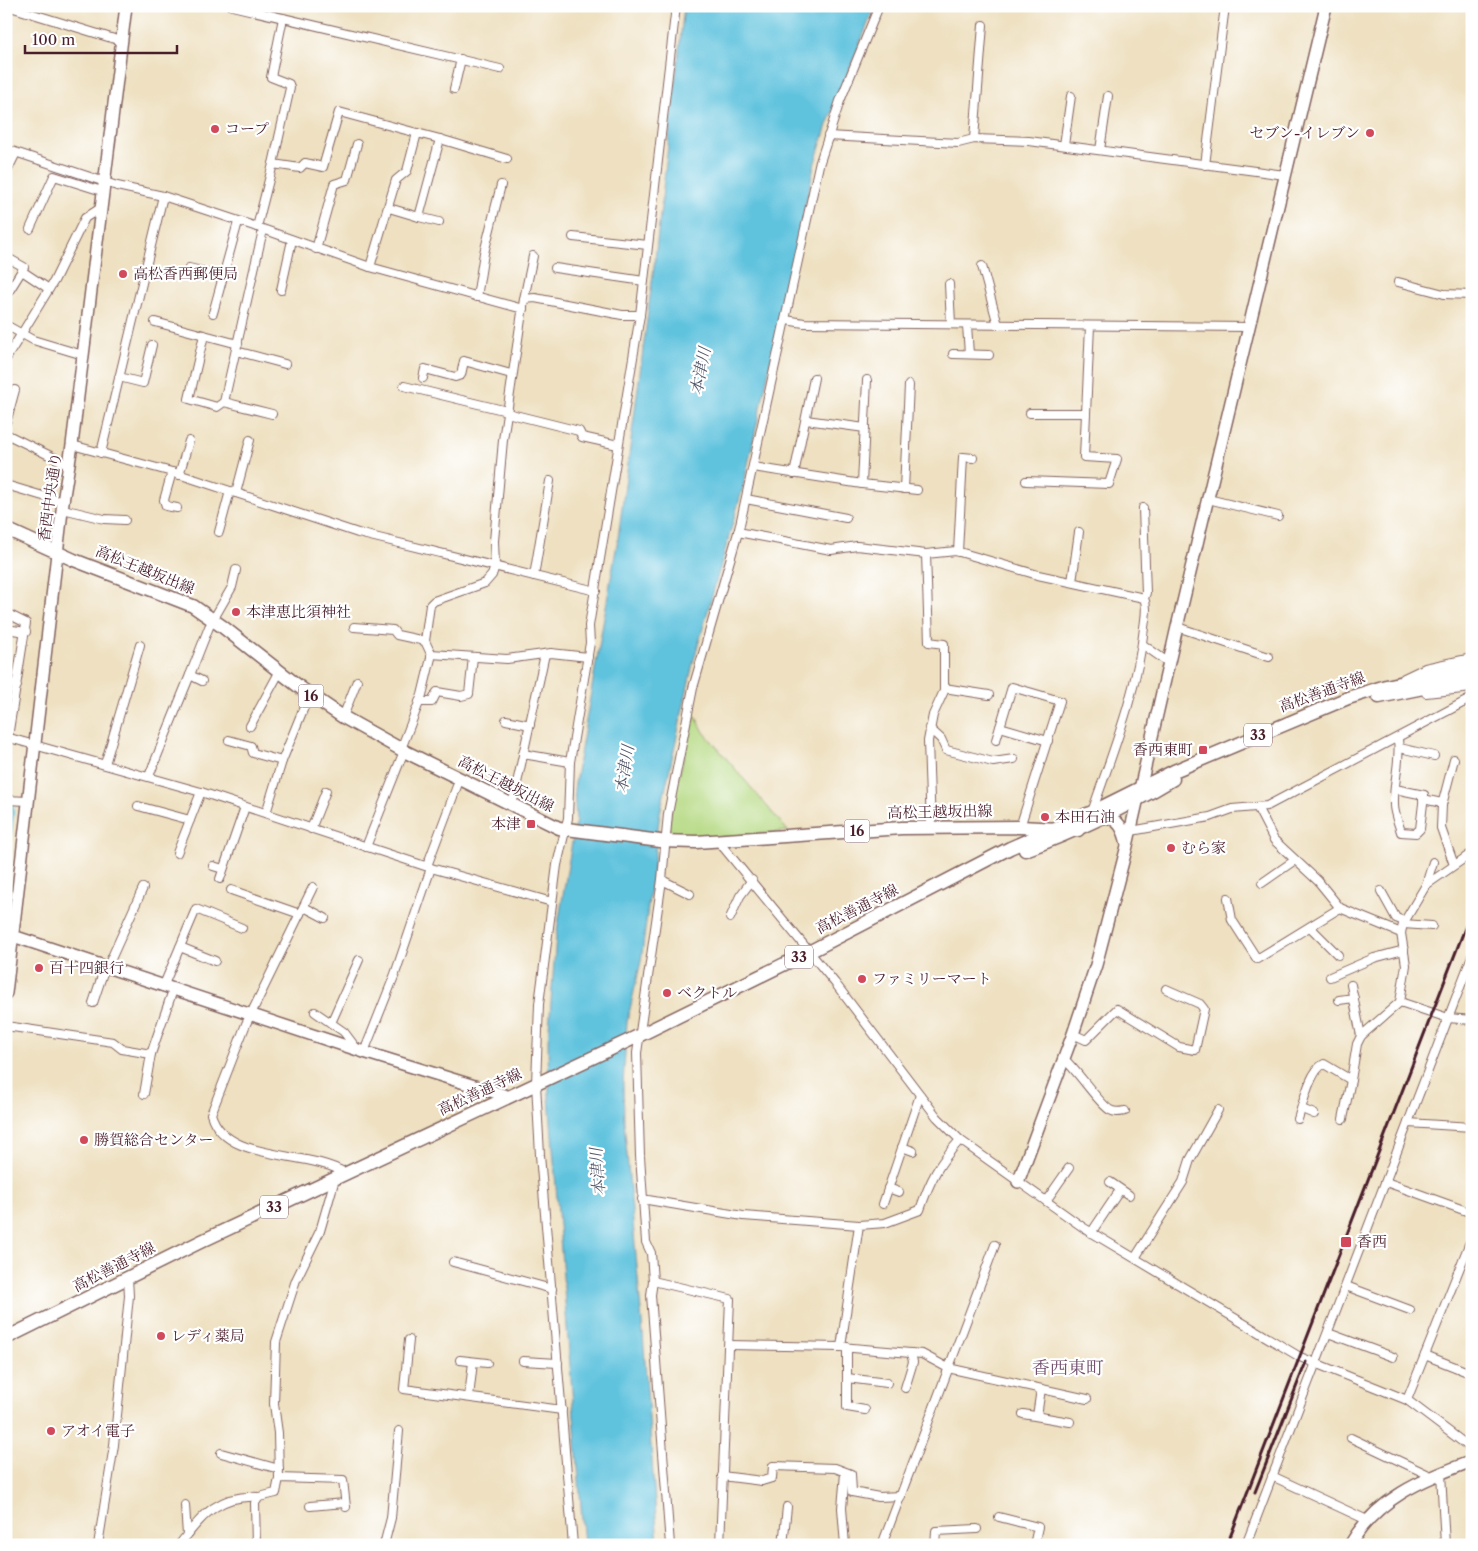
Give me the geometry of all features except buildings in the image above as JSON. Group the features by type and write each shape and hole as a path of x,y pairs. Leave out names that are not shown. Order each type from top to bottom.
{"main road":[{"name":"高松王越坂出線","path":"6,529 185,603 213,620 310,694 343,716 402,750 512,806 552,825 568,830 663,841 719,842 880,829 1020,827 1054,829"},
{"name":"高松善通寺線","path":"1018,847 1078,830 1105,817 1134,807 1177,777 1298,724 1385,691 1472,668"},
{"name":"高松善通寺線","path":"6,1338 128,1277 507,1096 634,1038 1142,786 1348,698 1472,678"},
{"path":"1018,847 1020,827"},
{"path":"1005,828 1018,847"},
{"name":"高松善通寺線","path":"1054,829 1078,830"}],"street":[{"path":"8,6 121,41"},
{"name":"香西中央通り","path":"7,986 10,935 36,747 99,208 126,6"},
{"path":"232,6 500,69"},
{"path":"573,1545 552,1289 540,1082 539,1012 557,865 568,830 570,762 590,643 589,626 640,315 676,6"},
{"path":"670,1545 651,1295 653,1281 642,1199 634,1038 662,880 663,841 693,688 746,499 819,166 828,136 879,6"},
{"path":"1205,164 1225,6"},
{"path":"1018,1182 1074,1034 1096,965 1131,831 1134,807 1142,786 1177,627 1326,6"},
{"path":"204,335 189,399 217,407 224,402 237,348 290,88 289,84 271,77 283,18"},
{"path":"974,139 983,25"},
{"path":"454,88 462,59"},
{"path":"1064,145 1071,96"},
{"path":"1100,150 1108,96"},
{"path":"273,164 300,168 305,163 323,167 339,112 507,160"},
{"path":"370,267 396,180 407,171 417,134"},
{"path":"828,136 958,142 974,139 1029,141 1285,175"},
{"path":"419,217 440,140"},
{"path":"316,249 334,184 347,180 357,144"},
{"path":"6,150 102,186"},
{"path":"6,173 16,153"},
{"path":"30,229 54,176 163,196 370,267 523,309"},
{"path":"477,297 484,252 501,185"},
{"path":"101,453 163,196"},
{"path":"6,360 49,288 85,218 99,208"},
{"path":"389,208 439,222"},
{"path":"213,313 238,222"},
{"path":"573,237 648,245"},
{"path":"281,290 292,240"},
{"path":"366,847 419,702 431,654 424,641 430,605 434,601 485,583 492,576 495,566 496,521 511,374 533,256"},
{"path":"6,257 24,267 6,296"},
{"path":"982,266 998,325"},
{"path":"189,268 222,276"},
{"path":"555,268 644,281"},
{"path":"22,271 49,288"},
{"path":"1398,282 1444,294 1472,295"},
{"path":"949,284 951,324"},
{"path":"524,299 535,298 622,315 640,315"},
{"path":"786,320 804,323 1249,326"},
{"path":"155,322 204,335 285,364"},
{"path":"967,324 969,354"},
{"path":"6,325 20,334 82,355"},
{"path":"1026,482 1109,484 1117,460 1084,457 1090,326"},
{"path":"119,377 143,383 152,345"},
{"path":"953,354 989,355"},
{"path":"423,378 425,368 456,377 460,375 464,362 511,374"},
{"path":"794,474 814,378"},
{"path":"862,484 867,380"},
{"path":"904,489 909,385"},
{"path":"404,386 579,430 582,437 618,445"},
{"path":"6,423 15,390"},
{"path":"224,402 272,414"},
{"path":"1030,413 1086,413"},
{"path":"806,420 865,428"},
{"path":"6,434 69,465"},
{"path":"219,532 250,440"},
{"path":"176,508 166,506 164,500 189,441"},
{"path":"72,445 176,474 358,532 596,591"},
{"path":"958,552 964,457 973,458"},
{"path":"753,467 862,484 917,490"},
{"path":"534,576 550,481"},
{"path":"6,485 104,519 125,520"},
{"path":"746,499 773,506 846,518"},
{"path":"1208,499 1278,516"},
{"path":"1092,812 1131,699 1142,644 1146,604 1144,598 1146,593 1143,508"},
{"path":"738,532 831,550 857,546 926,554 958,552 1072,582 1144,598"},
{"path":"1072,582 1080,532"},
{"path":"926,554 929,642 944,644 944,688 930,728 930,828"},
{"path":"148,776 213,620 232,587 236,570"},
{"path":"6,613 26,624 7,737 36,747 105,764 201,792 429,867 552,902"},
{"path":"354,627 393,630 397,635 424,641"},
{"path":"1177,627 1269,657"},
{"path":"6,629 26,632"},
{"path":"1142,644 1169,663"},
{"path":"105,764 140,645"},
{"path":"431,654 507,658 545,654 588,657"},
{"path":"512,806 545,654"},
{"path":"419,702 432,702 438,692 461,696 469,694 473,657"},
{"path":"1472,658 1425,668 1385,691 1393,697 1472,688"},
{"path":"250,726 280,671"},
{"path":"190,675 202,681"},
{"path":"343,716 357,681"},
{"path":"6,684 17,686"},
{"path":"996,740 1009,686 1060,701"},
{"path":"944,688 989,695"},
{"path":"1020,827 1063,693"},
{"path":"266,813 282,761 310,694"},
{"path":"1131,831 1210,818 1232,809 1267,806 1398,739 1472,698"},
{"path":"506,720 530,725"},
{"path":"1000,727 1048,741"},
{"path":"930,728 940,739 946,750 993,762 1014,759"},
{"path":"1395,789 1424,795 1420,829 1416,833 1402,832 1394,807 1395,789 1400,748 1398,739"},
{"path":"229,740 251,746 254,753 282,761"},
{"path":"1400,748 1434,756"},
{"path":"523,754 570,762"},
{"path":"1454,759 1442,802 1441,828 1454,865"},
{"path":"361,1051 395,974 460,778"},
{"path":"311,829 326,791"},
{"path":"177,853 201,792"},
{"path":"1111,802 1123,799 1134,807"},
{"path":"1424,799 1442,802"},
{"path":"10,800 28,800"},
{"path":"138,806 190,820"},
{"path":"220,879 245,807"},
{"path":"1257,807 1274,840 1318,882 1340,908 1401,933"},
{"path":"1105,817 1112,818 1122,827 1127,846"},
{"path":"236,837 245,840"},
{"path":"719,842 752,880 937,1117 960,1140 1091,1232 1316,1365 1407,1400 1470,1443 1472,1455"},
{"path":"1426,885 1472,853"},
{"path":"1262,883 1295,860"},
{"path":"1343,1119 1357,1044 1361,1036 1400,1002 1406,965 1401,933 1404,922 1426,885 1433,862"},
{"path":"214,866 223,869"},
{"path":"662,880 690,894"},
{"path":"730,918 740,896 752,880"},
{"path":"179,1545 209,1509 224,1501 243,1496 259,1497 276,1493 279,1469 278,1433 274,1404 276,1342 296,1280 320,1232 340,1176 324,1164 241,1147 221,1133 214,1124 211,1114 212,1107 250,1015 313,887"},
{"path":"93,1002 106,968 143,888"},
{"path":"231,890 325,918"},
{"path":"1381,892 1396,918 1404,922 1432,926"},
{"path":"1228,898 1232,920 1257,959 1340,908"},
{"path":"144,1094 151,1054 168,988 180,947 196,909 242,928"},
{"path":"1310,927 1338,955"},
{"path":"10,935 361,1051 507,1096"},
{"path":"180,947 214,961"},
{"path":"1330,977 1374,958 1404,950"},
{"path":"1246,1545 1472,956"},
{"path":"331,1023 359,960"},
{"path":"1351,986 1361,1036"},
{"path":"1074,1034 1086,1040 1118,1009 1179,1047 1195,1050 1204,1009 1200,1004 1166,989"},
{"path":"1338,1000 1354,998"},
{"path":"1400,1002 1448,1018 1472,1020"},
{"path":"315,1012 344,1032 361,1051"},
{"path":"6,1026 113,1042 122,1049 151,1054"},
{"path":"1064,1059 1076,1070 1108,1109 1116,1112 1125,1111"},
{"path":"1298,1119 1314,1072 1320,1066 1324,1064 1351,1080"},
{"path":"883,1204 920,1095"},
{"path":"1135,1258 1183,1182 1190,1160 1218,1110"},
{"path":"1302,1110 1314,1114"},
{"path":"1408,1123 1472,1126"},
{"path":"642,1199 743,1216 859,1225 885,1223 920,1210 934,1173 942,1159 960,1140"},
{"path":"902,1147 913,1151"},
{"path":"1046,1201 1069,1168"},
{"path":"1110,1182 1129,1195"},
{"path":"1386,1182 1472,1213"},
{"path":"888,1188 899,1192"},
{"path":"1091,1232 1120,1190"},
{"path":"859,1225 844,1347 847,1378 846,1407 865,1410"},
{"path":"1407,1400 1472,1237"},
{"path":"882,1545 994,1245"},
{"path":"453,1262 552,1289"},
{"path":"98,1545 114,1445 129,1296 128,1277"},
{"path":"653,1281 730,1299 720,1545"},
{"path":"1346,1286 1410,1310"},
{"path":"1328,1333 1393,1357"},
{"path":"409,1340 404,1389 562,1410"},
{"path":"728,1345 844,1347 922,1354 948,1368 1088,1399"},
{"path":"905,1388 913,1362 911,1353"},
{"path":"1425,1355 1465,1371"},
{"path":"460,1360 487,1363"},
{"path":"468,1397 473,1362"},
{"path":"523,1362 558,1363"},
{"path":"847,1378 887,1383"},
{"path":"1037,1416 1041,1389"},
{"path":"1022,1414 1070,1422"},
{"path":"384,1545 391,1518 399,1431"},
{"path":"1351,1438 1436,1475"},
{"path":"221,1453 279,1469"},
{"path":"1350,1545 1367,1520 1393,1496 1436,1475 1472,1462"},
{"path":"722,1476 762,1481 772,1478 773,1466 835,1468 844,1473 851,1474 852,1492 879,1497 901,1496"},
{"path":"844,1473 842,1508 845,1545"},
{"path":"1436,1475 1445,1545"},
{"path":"1272,1476 1367,1520"},
{"path":"279,1478 344,1480 345,1505 310,1506"},
{"path":"256,1545 255,1503 259,1497"},
{"path":"185,1505 187,1535"},
{"path":"783,1545 787,1507"},
{"path":"999,1517 1038,1526 1034,1545"},
{"path":"935,1545 936,1531 977,1529"}],"green space":[{"path":"695,715 704,732 788,831 714,838 668,835 673,799"}],"water":[{"name":"本津川","path":"684,6 875,6 827,125 815,162 743,487 693,663 660,813 641,961 627,1022 623,1084 624,1121 643,1334 658,1545 584,1545 549,1097 548,1041 556,936 576,819 574,789 618,538 655,259"}],"waterway":[{"path":"6,793 13,809 6,871"}],"railway":[{"path":"1227,1545 1472,910"},
{"path":"1255,1492 1306,1362"}],"place":[{"name":"コープ","path":"215,129"},
{"name":"セブン-イレブン","path":"1370,133"},
{"name":"高松香西郵便局","path":"123,274"},
{"name":"本津恵比須神社","path":"236,612"},
{"name":"香西東町","path":"1203,750"},
{"name":"本田石油","path":"1045,817"},
{"name":"本津","path":"531,824"},
{"name":"むら家","path":"1171,848"},
{"name":"百十四銀行","path":"39,968"},
{"name":"ファミリーマート","path":"862,979"},
{"name":"ベクトル","path":"667,993"},
{"name":"勝賀総合センター","path":"84,1140"},
{"name":"香西","path":"1346,1242"},
{"name":"レディ薬局","path":"161,1336"},
{"name":"アオイ電子","path":"51,1431"}],"district":[{"name":"香西東町","path":"1068,1368"}]}
